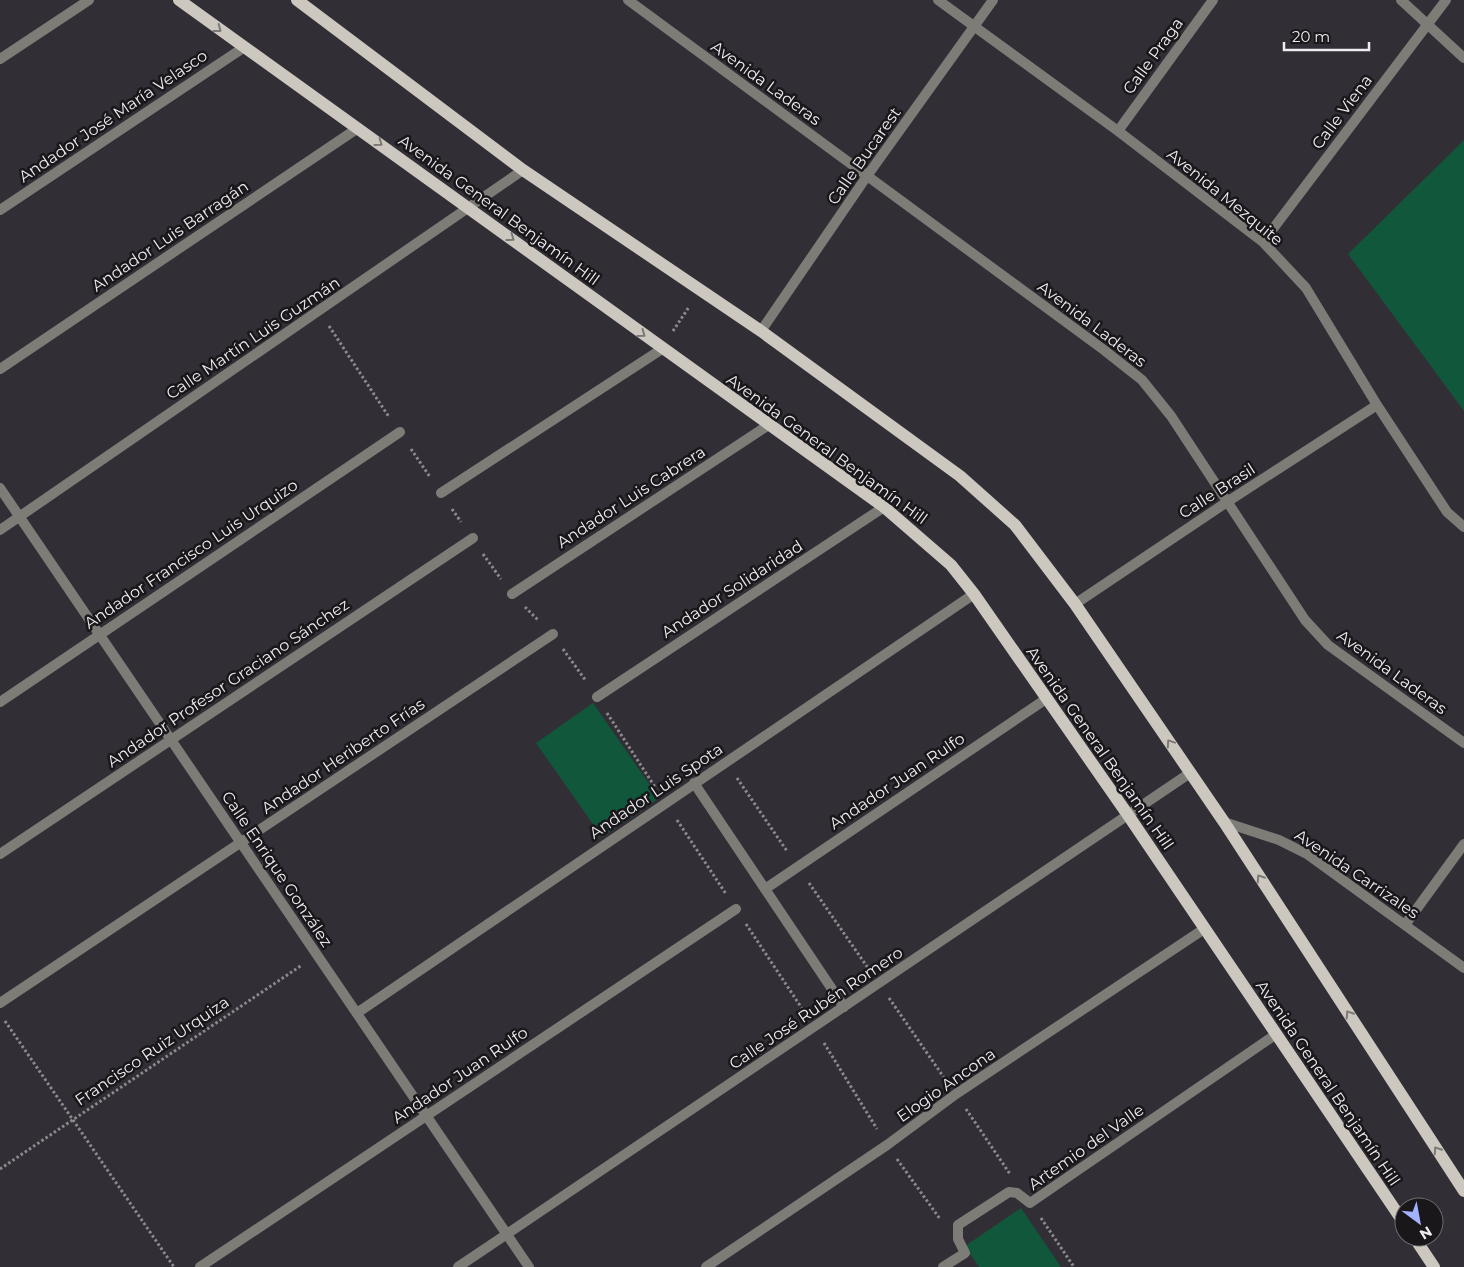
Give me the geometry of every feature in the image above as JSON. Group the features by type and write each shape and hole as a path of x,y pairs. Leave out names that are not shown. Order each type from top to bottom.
{"main road":[{"name":"Avenida General Benjamín Hill","path":"179,0 243,48 468,207 767,426 884,507 951,565 974,594 1128,815 1394,1208"},
{"path":"297,0 523,170 761,331 960,476 1015,525 1075,604 1224,822 1464,1191"},
{"path":"1421,1247 1434,1267"}],"street":[{"path":"0,59 89,0"},
{"name":"Avenida Laderas","path":"628,0 1104,350 1142,380 1171,416 1305,620 1328,645 1464,743"},
{"name":"Avenida Mezquite","path":"938,0 1118,130 1263,242 1306,288 1377,405 1447,512 1464,527"},
{"name":"Calle Bucarest","path":"761,331 867,176 992,0"},
{"name":"Calle Praga","path":"1118,130 1213,0"},
{"path":"1401,0 1464,58"},
{"name":"Calle Viena","path":"1263,242 1446,0"},
{"name":"Andador José María Velasco","path":"0,210 243,48"},
{"name":"Andador Luis Barragán","path":"0,369 358,128"},
{"name":"Calle Martín Luis Guzmán","path":"0,530 523,170"},
{"path":"441,493 662,349"},
{"name":"Calle Brasil","path":"1075,604 1227,502 1377,405"},
{"name":"Andador Luis Cabrera","path":"512,594 767,426"},
{"name":"Andador Francisco Luis Urquizo","path":"0,702 400,432"},
{"name":"Calle Enrique González","path":"0,488 529,1267"},
{"name":"Andador Solidaridad","path":"597,697 884,507"},
{"name":"Andador Profesor Graciano Sánchez","path":"0,854 473,538"},
{"name":"Andador Luis Spota","path":"357,1013 974,594"},
{"name":"Andador Heriberto Frías","path":"0,1004 553,634"},
{"name":"Andador Juan Rulfo","path":"765,889 1046,699"},
{"name":"Calle José Rubén Romero","path":"458,1267 1190,773"},
{"path":"694,783 844,1007"},
{"name":"Avenida Carrizales","path":"1224,822 1279,840 1307,854 1464,968"},
{"path":"1405,925 1464,844"},
{"name":"Andador Juan Rulfo","path":"200,1267 736,909"},
{"name":"Elogio Ancona","path":"706,1267 887,1145 956,1094 1204,929"},
{"name":"Artemio del Valle","path":"943,1267 965,1253 958,1239 958,1225 1009,1192 1017,1194 1030,1204 1275,1035"}],"path":[{"path":"662,349 700,290"},
{"path":"319,311 441,493 512,594 553,634 597,697 665,803"},
{"path":"726,762 1074,1267"},
{"name":"Francisco Ruiz Urquiza","path":"0,1169 317,955"},
{"path":"0,1014 174,1267"}],"green space":[{"path":"1464,140 1464,411 1348,254"},
{"path":"593,703 659,798 602,837 536,743"},
{"path":"1021,1208 1061,1267 979,1267 965,1246"}]}
